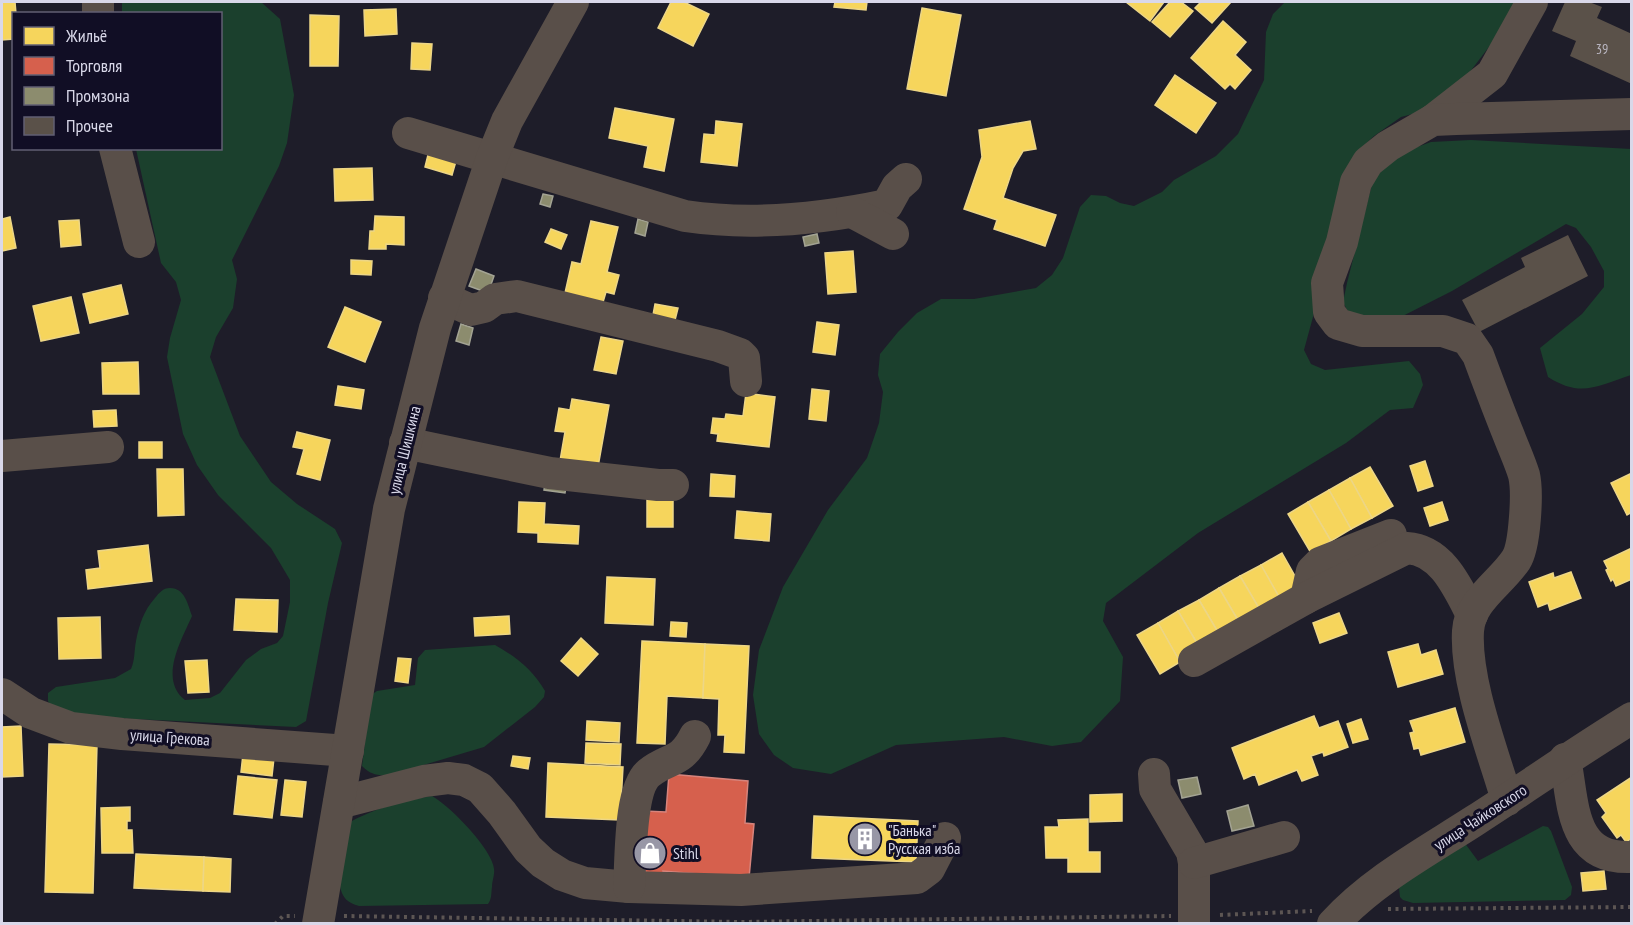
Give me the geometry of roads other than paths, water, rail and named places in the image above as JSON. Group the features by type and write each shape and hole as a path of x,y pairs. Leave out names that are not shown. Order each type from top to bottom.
{"street":[{"name":"улица Шишкина","path":"318,920 382,545 405,443 444,298 507,121 573,2"},
{"path":"1507,800 1475,693 1468,648 1468,629 1480,600 1521,551 1524,532 1524,476 1478,355 1467,339 1443,331 1362,330 1338,324 1329,312 1327,283 1342,242 1356,182 1368,162 1388,146 1433,120 1492,74 1532,2"},
{"path":"1433,120 1632,114"},
{"path":"408,133 685,216 714,220 771,221 852,212 887,205 897,187 906,179"},
{"path":"116,150 139,242"},
{"path":"852,212 893,234"},
{"path":"444,298 471,310 484,307 495,299 517,296 718,346 740,354 744,358 746,381"},
{"path":"405,443 550,473 673,485"},
{"path":"2,456 108,447"},
{"path":"1194,662 1306,598 1407,548 1427,554 1451,576 1472,615"},
{"name":"улица Грекова","path":"2,694 31,713 71,728 348,751"},
{"name":"улица Чайковского","path":"1340,917 1402,868 1507,800 1565,759 1632,718"},
{"path":"629,887 634,809 642,779 651,771 684,753 694,736"},
{"path":"1565,759 1574,818 1587,841 1600,851 1618,857 1632,857"},
{"path":"1154,774 1155,789 1187,842 1194,863 1194,920"},
{"path":"339,803 424,781 448,778 464,780 480,788 502,813 528,849 562,875 585,883 629,887 749,890 916,878 929,869 945,838"},
{"path":"1194,863 1284,837"}],"place":[{"name":"\"Банька\" Русская изба","path":"865,839"},
{"name":"Stihl","path":"650,853"}]}
